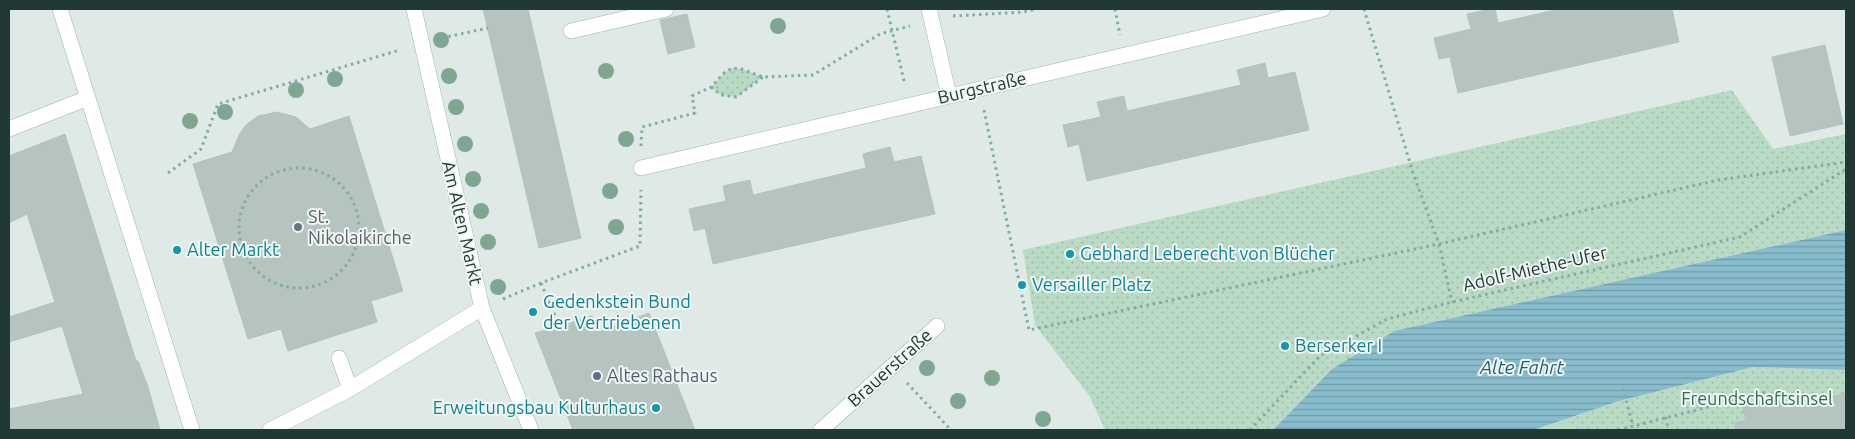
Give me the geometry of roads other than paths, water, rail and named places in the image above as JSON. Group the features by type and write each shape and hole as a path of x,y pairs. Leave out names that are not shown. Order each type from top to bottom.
{"street":[{"path":"60,9 192,430"},
{"name":"Am Alten Markt","path":"414,9 482,308 531,430"},
{"path":"571,31 666,9"},
{"name":"Burgstraße","path":"641,168 1323,9"},
{"path":"930,15 950,96"},
{"path":"9,129 88,98"},
{"path":"270,430 350,389 482,308"},
{"name":"Brauerstraße","path":"821,430 937,326"},
{"path":"339,358 350,389"}],"water":[{"name":"Alte Fahrt","path":"1846,230 1846,370 1753,367 1619,401 1533,430 1273,430 1332,369 1394,331"}],"place":[{"name":"St. Nikolaikirche","path":"298,227"},
{"name":"Alter Markt","path":"177,250"},
{"name":"Gebhard Leberecht von Blücher","path":"1070,254"},
{"name":"Versailler Platz","path":"1022,285"},
{"name":"Gedenkstein Bund der Vertriebenen","path":"533,312"},
{"name":"Berserker I","path":"1285,346"},
{"name":"Altes Rathaus","path":"597,376"},
{"name":"Erweitungsbau Kulturhaus","path":"656,408"}],"park label":[{"name":"Freundschaftsinsel","path":"1757,399"}]}
